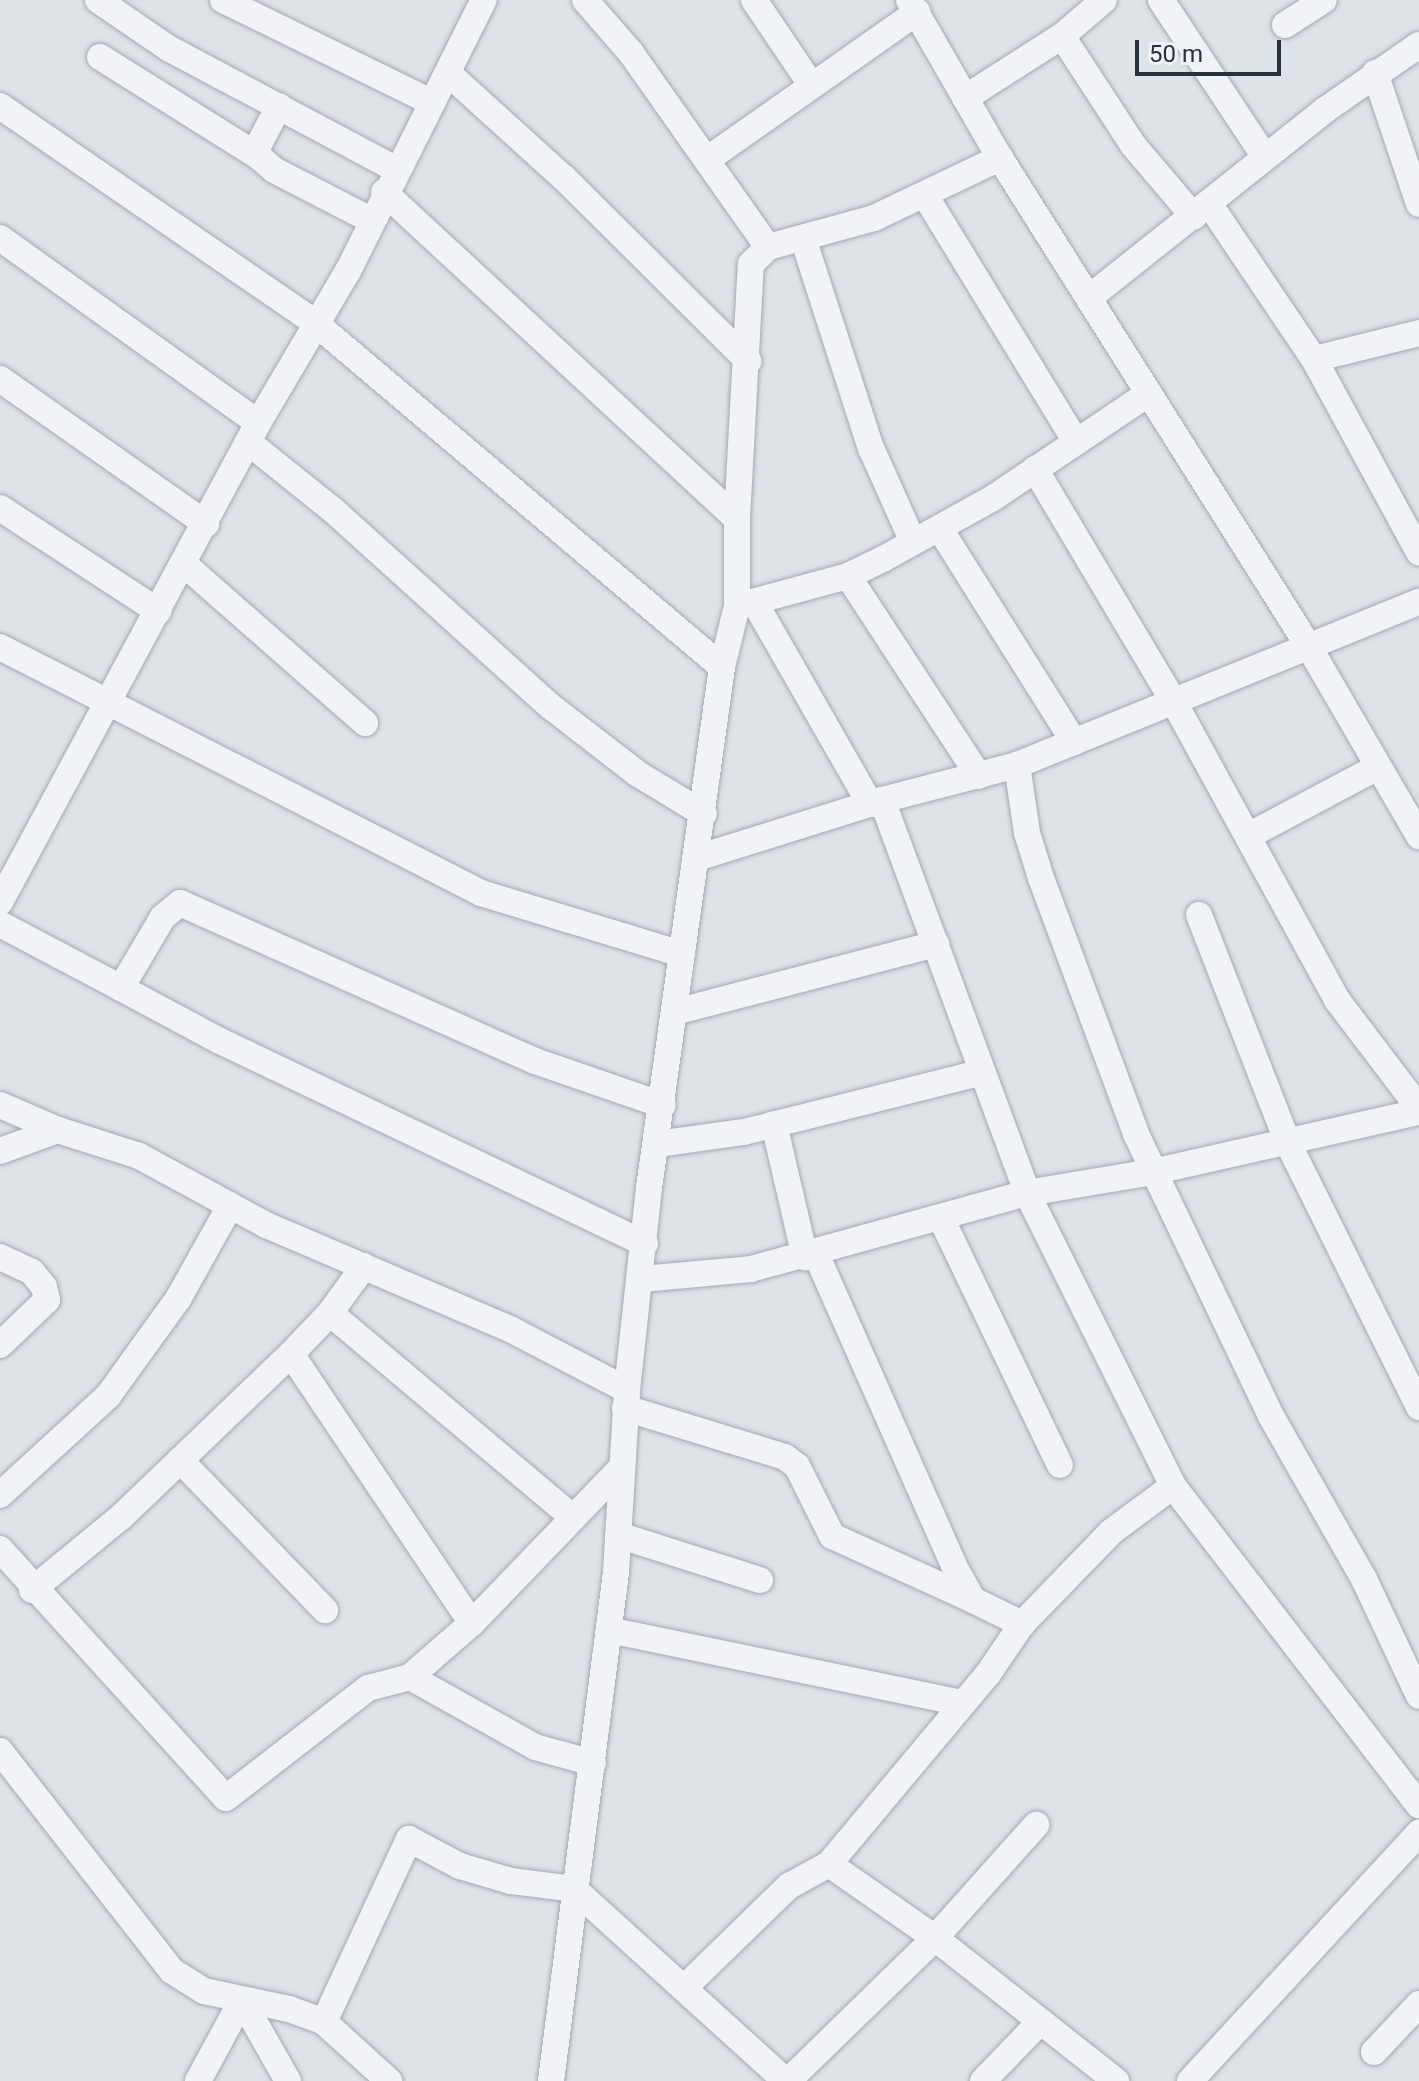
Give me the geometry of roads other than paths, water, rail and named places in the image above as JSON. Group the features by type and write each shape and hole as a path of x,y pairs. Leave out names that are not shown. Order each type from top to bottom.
{"street":[{"path":"98,0 168,48 279,106 390,180 737,519"},
{"path":"223,0 431,102"},
{"path":"3,888 110,705 314,322 348,271 390,180 484,0"},
{"path":"585,0 631,53 768,247"},
{"path":"754,0 810,83"},
{"path":"965,98 1062,36 1104,0"},
{"path":"1161,0 1265,157"},
{"path":"1285,25 1324,0"},
{"path":"708,159 913,6 1000,158 1309,647 1419,836"},
{"path":"1062,36 1133,145 1202,211 1314,359 1419,552"},
{"path":"1090,297 1202,211 1265,157 1375,73 1419,45"},
{"path":"100,57 258,156 274,170 371,220"},
{"path":"448,73 564,178 748,361"},
{"path":"1375,73 1419,204"},
{"path":"0,106 314,322 722,667"},
{"path":"258,156 256,150 279,106"},
{"path":"551,2081 609,1630 626,1399 682,954 704,814 722,667 746,605 737,519 751,264 768,247 926,197 1000,158"},
{"path":"926,197 1076,442"},
{"path":"0,238 253,433 333,510 550,706 638,774 704,814"},
{"path":"803,238 871,448 913,542"},
{"path":"1314,359 1419,333"},
{"path":"0,379 206,524"},
{"path":"746,605 848,576 940,529 1149,393"},
{"path":"642,1279 723,1274 810,1255 1027,1193 1152,1172 1288,1143 1419,1110 1337,1000 1174,702 1035,469"},
{"path":"0,508 158,611"},
{"path":"940,529 1074,742"},
{"path":"184,564 365,723"},
{"path":"848,576 979,776"},
{"path":"697,858 876,802 1017,765 1419,602"},
{"path":"746,605 876,802 936,944 1027,1193 1173,1486 1419,1805"},
{"path":"0,647 481,893 682,954"},
{"path":"1017,765 1027,833 1041,878 1152,1172 1271,1416 1364,1579 1419,1696"},
{"path":"1248,836 1378,767"},
{"path":"121,988 163,917 180,903 535,1061 663,1105"},
{"path":"1199,915 1288,1143 1419,1407"},
{"path":"0,924 218,1040 645,1244"},
{"path":"675,1012 936,944"},
{"path":"657,1144 774,1124 983,1072"},
{"path":"0,1105 58,1130 139,1156 230,1206 510,1329 626,1399 785,1457 797,1466 832,1536 1022,1624"},
{"path":"774,1124 810,1255 954,1566 973,1600"},
{"path":"0,1151 58,1130"},
{"path":"0,1495 108,1396 178,1299 230,1206"},
{"path":"941,1218 1060,1465"},
{"path":"0,1257 32,1272 44,1287 47,1300 0,1345"},
{"path":"32,1590 180,1460 291,1354 330,1313 364,1266"},
{"path":"330,1313 571,1516"},
{"path":"291,1354 472,1623"},
{"path":"180,1460 325,1610"},
{"path":"0,1549 32,1590 226,1798 368,1688 410,1677 472,1623 571,1516 621,1468"},
{"path":"686,1986 789,1886 829,1864 963,1703 1022,1624 1111,1532 1173,1486"},
{"path":"618,1535 760,1580"},
{"path":"609,1630 963,1703"},
{"path":"410,1677 535,1747 593,1763"},
{"path":"0,1751 164,1964 204,1991 324,2022 389,2081"},
{"path":"324,2022 409,1839 460,1866 511,1881 574,1889 686,1986 787,2081 935,1938 1036,1825"},
{"path":"1190,2081 1419,1833"},
{"path":"829,1864 935,1938 1116,2081"},
{"path":"198,2081 242,2000"},
{"path":"242,2000 288,2081"},
{"path":"1374,2052 1419,2004"},
{"path":"983,2081 1041,2021"}]}
